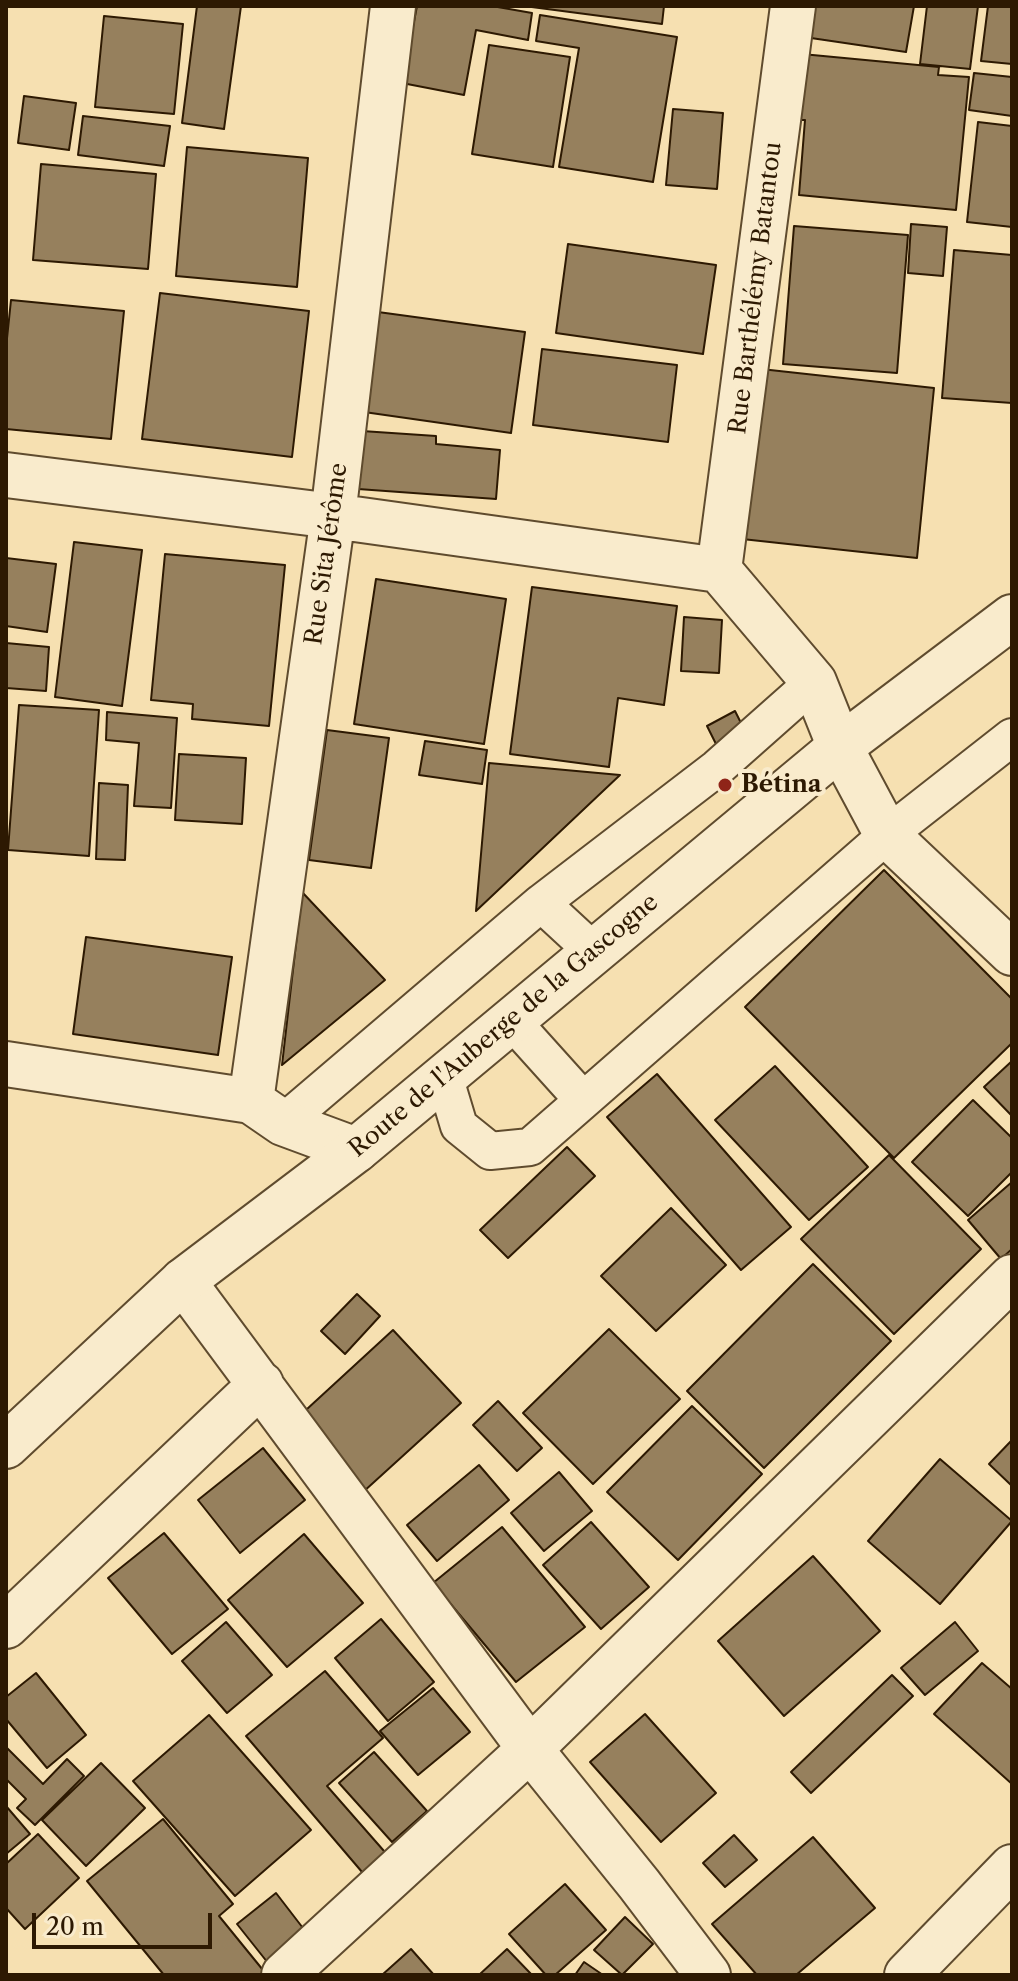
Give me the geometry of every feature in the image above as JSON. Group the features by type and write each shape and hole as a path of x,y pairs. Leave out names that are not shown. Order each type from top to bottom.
{"street":[{"name":"Rue Sita Jérôme","path":"267,1112 393,6"},
{"name":"Rue Barthélémy Batantou","path":"719,570 793,6"},
{"path":"6,475 333,516 719,570 814,682 840,747 887,835 1012,953"},
{"name":"Route de l'Auberge de la Gascogne","path":"6,1446 183,1281 356,1150 840,747 1012,617"},
{"path":"6,1064 267,1112 356,1150"},
{"path":"284,1975 530,1749 1012,1277"},
{"path":"183,1281 530,1749 708,1975"},
{"path":"6,1626 261,1384"},
{"path":"907,1975 1012,1867"}],"lane":[{"path":"267,1112 717,768 814,682"},
{"path":"444,1076 459,1126 490,1151 530,1147 887,835 1012,737"},
{"path":"541,903 594,952"},
{"path":"511,1020 583,1100"}],"building":[{"path":"197,6 241,6 224,129 182,123"},
{"path":"417,6 492,6 532,13 528,40 476,30 464,95 402,83"},
{"path":"524,6 664,6 662,24"},
{"path":"815,6 914,6 906,52 811,38"},
{"path":"927,6 978,6 970,69 920,64"},
{"path":"988,6 1012,6 1012,64 981,61"},
{"path":"540,15 677,37 653,182 559,167 579,48 536,41"},
{"path":"104,16 183,24 174,114 95,107"},
{"path":"489,45 570,57 553,167 472,154"},
{"path":"802,54 939,67 938,75 969,77 956,210 799,195 805,120 796,120"},
{"path":"974,73 1012,77 1012,116 969,110"},
{"path":"24,96 76,103 69,150 18,143"},
{"path":"673,109 723,113 717,189 666,185"},
{"path":"83,116 170,126 164,166 78,155"},
{"path":"978,122 1012,126 1012,227 967,222"},
{"path":"187,147 308,158 297,287 176,276"},
{"path":"41,164 156,174 148,269 33,260"},
{"path":"911,224 947,227 943,276 908,273"},
{"path":"794,226 908,235 897,373 783,364"},
{"path":"568,244 716,265 703,354 556,333"},
{"path":"954,250 1012,255 1012,403 942,398"},
{"path":"160,293 309,311 292,457 142,439"},
{"path":"11,300 124,311 111,439 6,429 6,348"},
{"path":"378,312 525,332 511,433 364,412"},
{"path":"542,349 677,365 668,442 533,425"},
{"path":"761,369 934,388 917,558 742,539"},
{"path":"362,431 436,436 436,444 500,450 496,499 358,489"},
{"path":"74,542 142,550 122,706 55,697"},
{"path":"165,554 285,565 269,726 192,719 193,704 151,700"},
{"path":"6,558 56,564 47,632 6,626"},
{"path":"376,579 506,599 484,744 354,724"},
{"path":"532,587 677,606 664,705 618,698 609,767 510,754"},
{"path":"684,617 722,620 719,673 681,671"},
{"path":"6,643 49,647 46,691 6,688"},
{"path":"19,705 99,710 89,856 8,850"},
{"path":"735,711 747,735 718,748 707,726"},
{"path":"107,712 177,718 171,808 134,806 139,743 106,740"},
{"path":"327,730 389,738 371,868 309,860"},
{"path":"425,741 487,750 482,784 419,775"},
{"path":"179,754 246,758 242,824 175,820"},
{"path":"489,763 620,775 476,911"},
{"path":"99,783 128,785 125,860 96,859"},
{"path":"884,870 1012,999 1012,1043 894,1158 745,1007"},
{"path":"302,892 385,980 282,1065"},
{"path":"86,937 232,957 218,1055 73,1034"},
{"path":"1012,1061 1012,1116 984,1087"},
{"path":"775,1066 868,1167 809,1220 715,1120"},
{"path":"657,1074 791,1227 741,1270 607,1117"},
{"path":"973,1100 1012,1138 1012,1172 968,1216 912,1162"},
{"path":"567,1147 595,1176 508,1258 480,1230"},
{"path":"889,1155 981,1249 894,1334 801,1239"},
{"path":"1012,1182 1012,1249 1001,1259 968,1220"},
{"path":"671,1208 726,1265 656,1331 601,1276"},
{"path":"813,1264 891,1341 764,1468 687,1391"},
{"path":"357,1294 380,1316 345,1354 321,1331"},
{"path":"609,1329 680,1399 593,1484 523,1413"},
{"path":"393,1330 461,1403 362,1493 294,1421"},
{"path":"498,1401 542,1448 517,1471 473,1425"},
{"path":"692,1406 762,1474 678,1560 607,1492"},
{"path":"1012,1440 1012,1486 989,1464"},
{"path":"263,1448 305,1500 240,1553 198,1500"},
{"path":"940,1459 1012,1521 940,1604 868,1541"},
{"path":"479,1465 509,1500 437,1561 407,1525"},
{"path":"559,1472 592,1511 544,1551 511,1513"},
{"path":"591,1522 649,1587 601,1629 543,1565"},
{"path":"502,1527 585,1627 516,1682 433,1583"},
{"path":"164,1533 228,1609 172,1654 108,1578"},
{"path":"304,1534 363,1603 287,1667 228,1600"},
{"path":"813,1556 880,1631 784,1716 718,1641"},
{"path":"381,1619 434,1682 388,1721 335,1658"},
{"path":"226,1622 272,1675 227,1713 182,1661"},
{"path":"955,1622 978,1651 925,1695 901,1668"},
{"path":"982,1663 1012,1689 1012,1784 934,1714"},
{"path":"325,1671 383,1738 327,1786 391,1859 368,1879 246,1736"},
{"path":"36,1673 86,1735 47,1768 6,1719 6,1697"},
{"path":"892,1675 913,1696 811,1793 791,1772"},
{"path":"433,1688 470,1732 418,1775 380,1731"},
{"path":"645,1714 716,1793 661,1842 590,1762"},
{"path":"209,1715 311,1830 235,1896 133,1781"},
{"path":"6,1747 43,1784 67,1759 84,1776 35,1825 17,1808 26,1799 6,1779"},
{"path":"374,1752 427,1811 392,1842 339,1783"},
{"path":"101,1763 145,1808 86,1866 42,1820"},
{"path":"6,1806 30,1834 6,1854"},
{"path":"163,1819 233,1904 219,1916 267,1975 164,1975 87,1881"},
{"path":"38,1834 79,1878 25,1929 6,1908 6,1864"},
{"path":"734,1835 757,1860 725,1887 703,1863"},
{"path":"813,1837 875,1908 796,1975 757,1975 712,1924"},
{"path":"565,1884 606,1930 555,1975 546,1975 509,1934"},
{"path":"276,1893 306,1932 268,1963 237,1924"},
{"path":"625,1917 653,1944 622,1975 594,1950"},
{"path":"411,1949 434,1975 382,1975"},
{"path":"507,1949 532,1975 479,1975"},
{"path":"584,1962 603,1975 575,1975"}],"place":[{"name":"Bétina","path":"725,785"}]}
